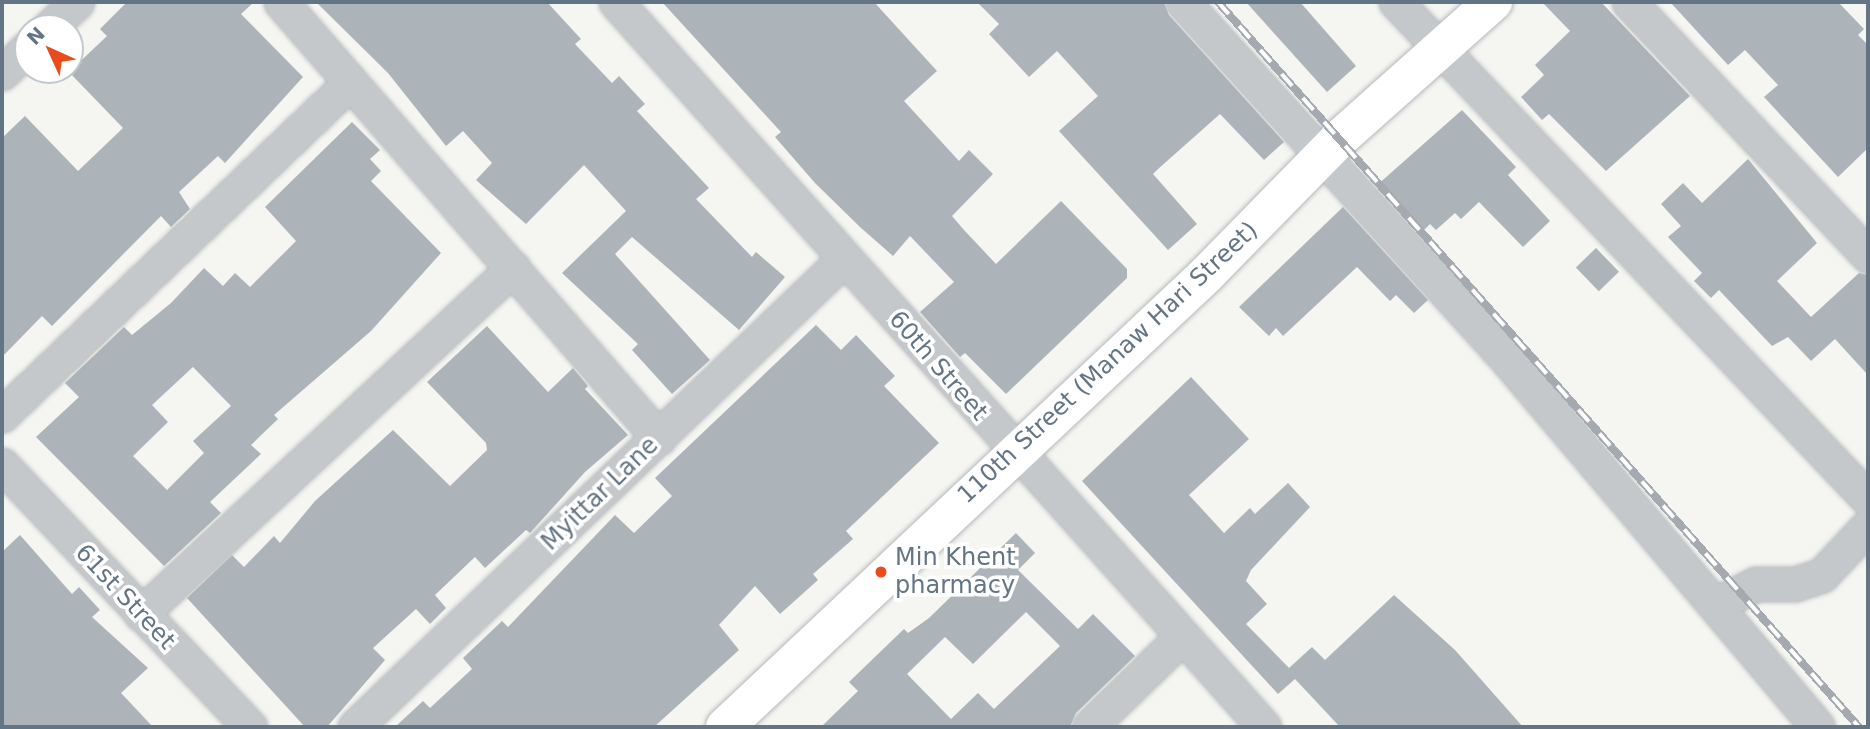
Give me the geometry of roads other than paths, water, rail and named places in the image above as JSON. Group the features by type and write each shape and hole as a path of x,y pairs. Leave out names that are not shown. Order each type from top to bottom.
{"main road":[{"name":"110th Street (Manaw Hari Street)","path":"725,727 1014,452 1207,274 1323,157 1493,2"}],"street":[{"path":"64,14 77,2"},
{"path":"281,2 659,438"},
{"name":"60th Street","path":"615,2 1014,452 1264,727"},
{"path":"1183,2 1500,351 1818,727"},
{"path":"1396,2 1868,499"},
{"path":"1629,2 1868,256"},
{"path":"2,415 350,83"},
{"name":"Myittar Lane","path":"355,727 844,259"},
{"path":"141,614 513,268"},
{"name":"61st Street","path":"2,466 250,727"},
{"path":"1715,605 1756,584 1795,584 1822,575 1868,526"},
{"path":"1089,727 1181,638"}],"railway":[{"path":"1218,2 1859,727"}],"place":[{"name":"Min Khent pharmacy","path":"881,572"}]}
